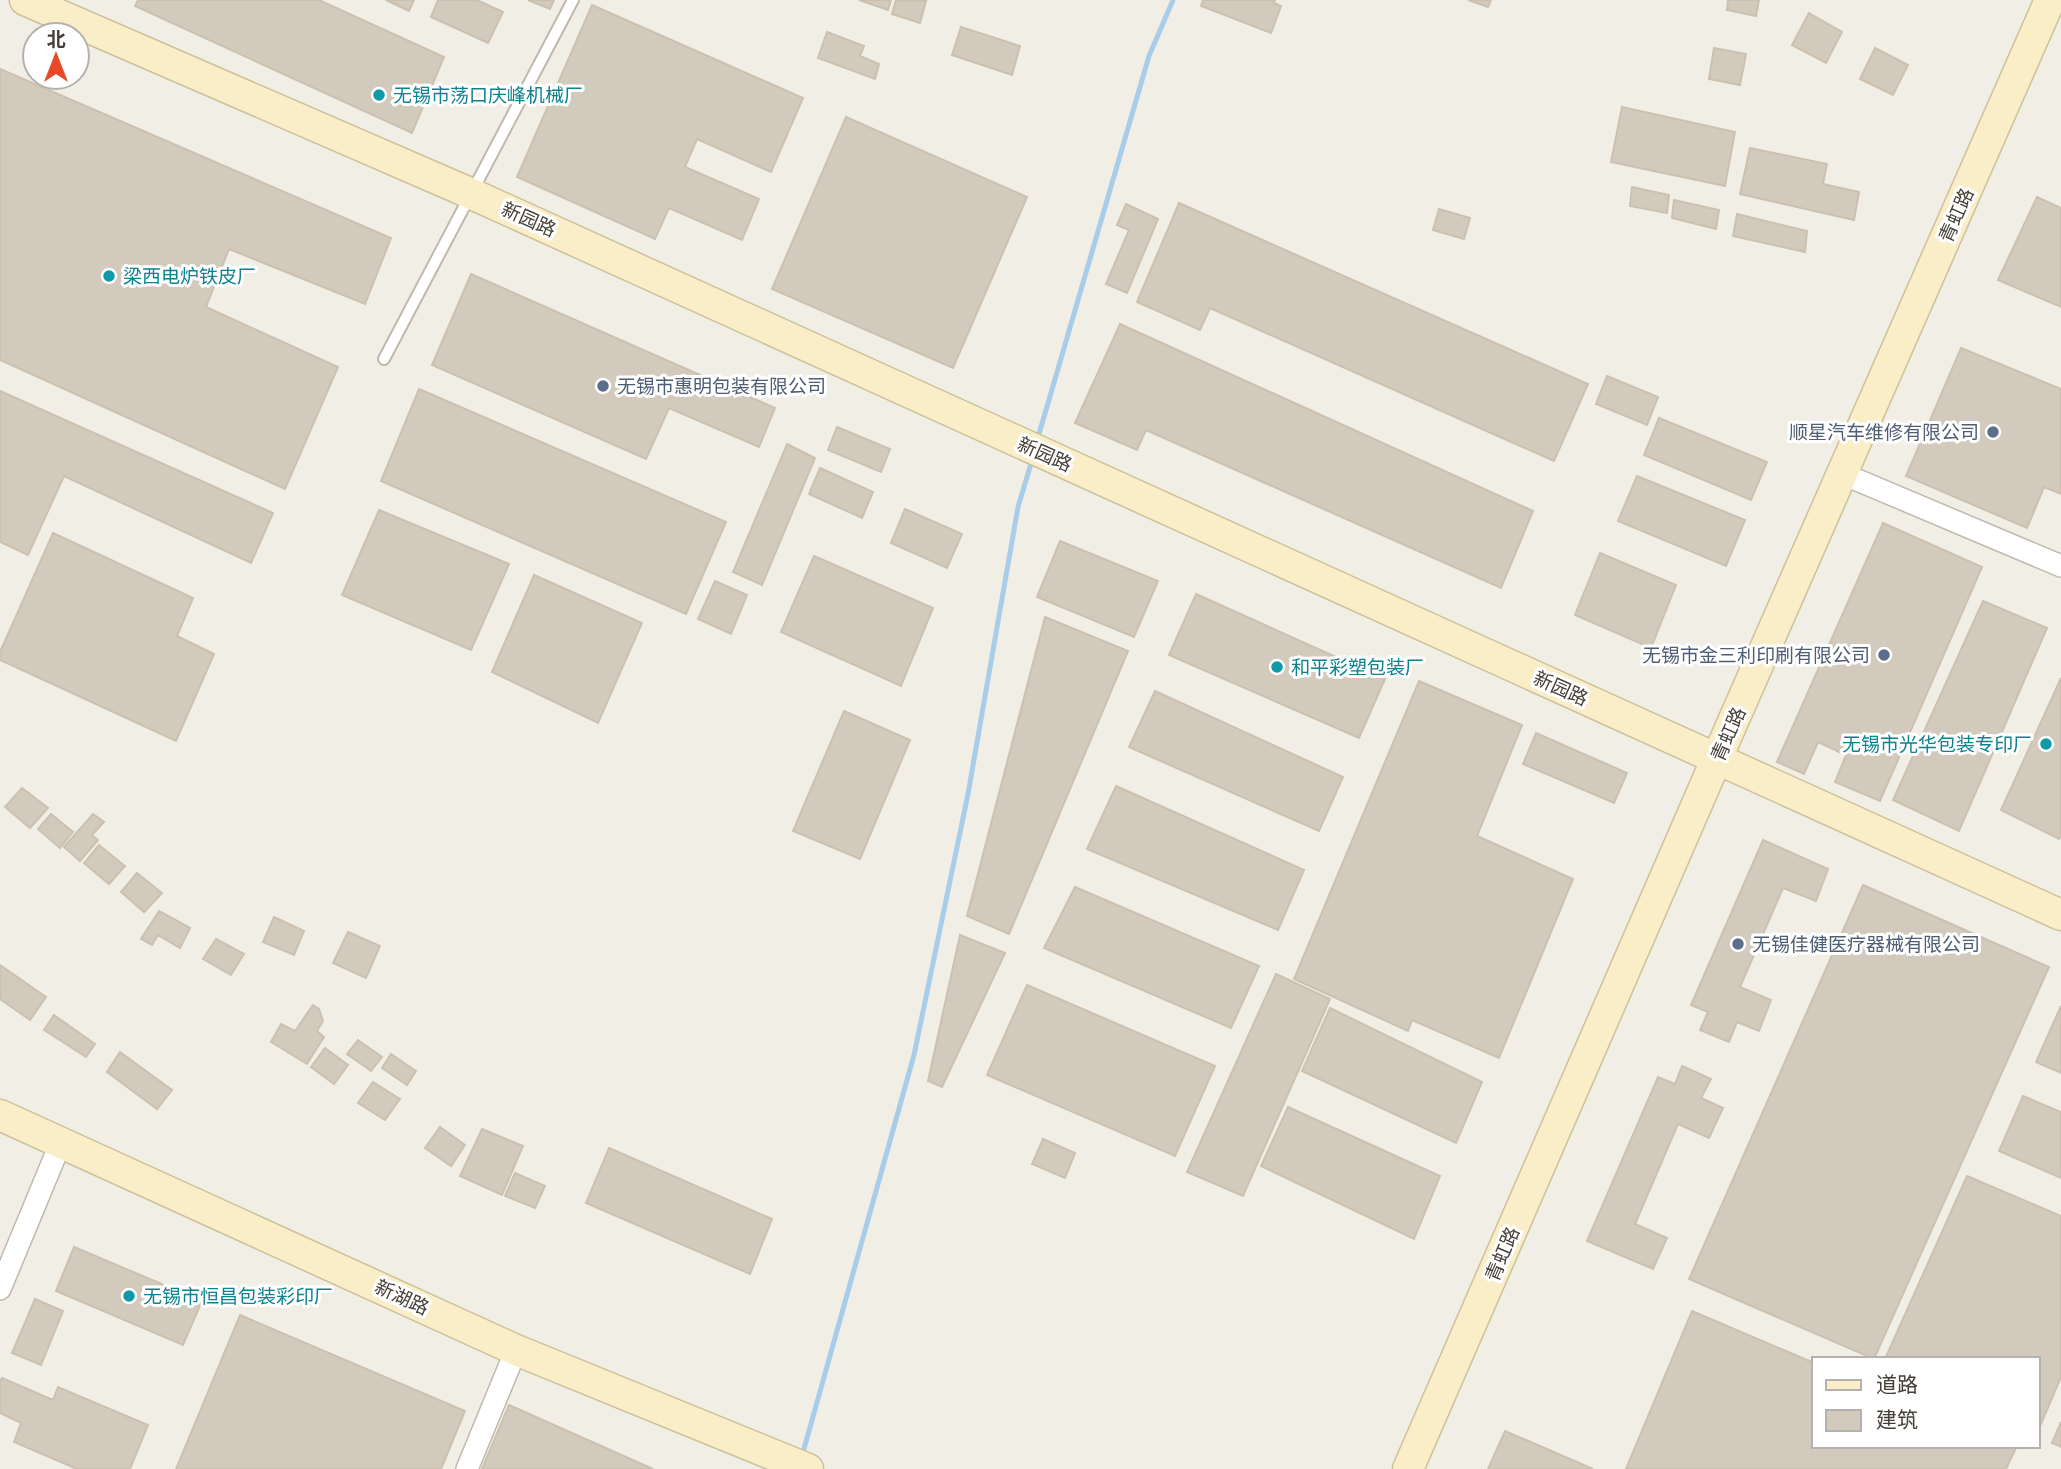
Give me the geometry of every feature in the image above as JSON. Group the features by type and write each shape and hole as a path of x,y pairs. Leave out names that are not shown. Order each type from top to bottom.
{"street":[{"name":"新园路","path":"26,0 472,194 2061,915"},
{"name":"青虹路","path":"1408,1469 2050,0"},
{"path":"1843,474 2061,566"},
{"name":"新湖路","path":"0,1115 516,1350 798,1465"},
{"path":"0,1289 61,1142"},
{"path":"467,1469 516,1350"}],"lane":[{"path":"384,359 573,0"}],"building":[{"name":"无锡市荡口庆峰机械厂","path":"138,0 319,0 444,57 412,133 135,6"},
{"path":"386,0 414,0 409,11"},
{"path":"438,0 477,0 503,12 488,43 431,17"},
{"path":"528,0 554,0 550,9"},
{"path":"859,0 891,0 888,10"},
{"path":"896,0 926,1 920,23 892,14"},
{"path":"1203,0 1275,0 1274,3 1281,6 1271,33 1201,6"},
{"path":"1468,0 1491,0 1488,7"},
{"path":"1728,0 1759,0 1756,16 1727,10"},
{"path":"592,5 803,98 771,172 697,139 685,167 759,199 742,240 669,208 655,239 517,177"},
{"path":"1809,13 1842,32 1826,63 1792,45"},
{"path":"961,27 1020,46 1012,75 952,55"},
{"path":"827,32 864,46 860,56 879,64 875,79 818,58"},
{"path":"1714,48 1746,54 1740,85 1709,79"},
{"path":"1875,48 1908,65 1893,95 1860,79"},
{"name":"梁西电炉铁皮厂","path":"0,69 21,78 21,91 51,91 391,238 365,304 229,249 206,307 338,367 285,489 0,360"},
{"path":"1622,107 1735,132 1725,186 1611,162"},
{"path":"846,117 1027,197 953,368 772,289"},
{"path":"1750,148 1827,164 1823,184 1859,192 1854,220 1740,194"},
{"path":"1632,187 1669,195 1667,213 1630,206"},
{"path":"2037,197 2061,208 2061,307 1998,280"},
{"path":"1674,200 1719,210 1716,229 1672,218"},
{"path":"1179,203 1588,384 1554,461 1210,308 1200,330 1137,302"},
{"path":"1126,204 1158,219 1127,293 1106,284 1129,230 1117,225"},
{"path":"1439,209 1470,218 1464,239 1433,230"},
{"path":"1737,214 1807,231 1805,252 1733,236"},
{"name":"无锡市惠明包装有限公司","path":"471,274 775,408 759,447 669,408 646,459 432,365"},
{"path":"1120,324 1533,511 1501,588 1146,430 1137,450 1075,423"},
{"name":"顺星汽车维修有限公司","path":"1961,348 2061,389 2061,494 2044,487 2027,528 1906,476"},
{"path":"1607,376 1658,397 1647,425 1596,404"},
{"path":"419,389 726,522 686,614 381,481"},
{"path":"0,391 273,513 251,563 64,476 28,555 0,542"},
{"path":"1659,418 1767,462 1751,500 1644,455"},
{"path":"837,427 890,449 881,472 828,450"},
{"path":"787,444 815,458 762,585 733,572"},
{"path":"820,468 873,492 862,518 809,494"},
{"path":"1637,476 1745,520 1726,566 1618,521"},
{"path":"905,509 962,534 947,568 891,543"},
{"path":"379,510 509,564 471,650 342,595"},
{"name":"无锡市金三利印刷有限公司","path":"1883,523 1982,567 1880,801 1835,782 1846,755 1818,742 1804,774 1777,762"},
{"path":"53,533 193,598 177,636 214,654 176,741 0,660 0,652"},
{"path":"1060,541 1158,581 1134,637 1037,597"},
{"path":"1600,553 1676,585 1651,648 1575,615"},
{"path":"814,556 933,608 901,686 781,632"},
{"path":"534,575 642,623 598,723 492,672"},
{"path":"715,581 747,595 731,634 698,619"},
{"name":"和平彩塑包装厂","path":"1196,594 1385,679 1359,738 1169,655"},
{"path":"1983,601 2047,628 1959,831 1893,800"},
{"path":"1045,617 1128,651 1009,934 967,916"},
{"name":"无锡市光华包装专印厂","path":"2061,678 2061,835 2059,839 2001,810"},
{"path":"1419,681 1522,725 1477,836 1573,879 1499,1058 1412,1020 1408,1031 1294,979"},
{"path":"1155,691 1343,777 1319,831 1129,747"},
{"path":"844,711 910,740 860,859 793,831"},
{"path":"1536,733 1627,773 1614,803 1523,764"},
{"path":"1116,786 1304,870 1278,930 1087,849"},
{"path":"22,788 48,808 30,828 5,807"},
{"path":"51,814 73,832 60,848 38,829"},
{"path":"93,814 104,822 92,835 98,840 80,861 64,847"},
{"name":"无锡佳健医疗器械有限公司","path":"1763,840 1828,869 1816,901 1783,888 1740,987 1771,1000 1759,1031 1737,1022 1729,1042 1700,1030 1708,1012 1691,1005"},
{"path":"99,845 125,866 109,884 84,863"},
{"path":"137,873 162,893 144,912 121,892"},
{"path":"1863,885 2049,967 1875,1357 1869,1357 1689,1279"},
{"path":"1075,887 1259,966 1231,1028 1044,948"},
{"path":"159,911 190,928 180,948 158,935 152,945 141,939"},
{"path":"274,917 304,931 294,955 263,942"},
{"path":"348,932 380,946 366,978 333,963"},
{"path":"960,935 1005,953 942,1087 928,1081"},
{"path":"216,939 244,954 231,975 203,959"},
{"path":"0,965 46,997 30,1020 0,999"},
{"path":"1276,974 1330,999 1243,1196 1187,1172"},
{"path":"1027,985 1215,1066 1175,1156 987,1075"},
{"path":"313,1005 319,1009 323,1021 317,1031 324,1037 307,1064 271,1042 281,1024 295,1031"},
{"path":"2061,1006 2061,1073 2036,1062"},
{"path":"1330,1008 1482,1082 1456,1143 1302,1071"},
{"path":"54,1015 95,1044 86,1057 44,1030"},
{"path":"358,1040 382,1057 371,1071 347,1054"},
{"path":"325,1048 348,1065 334,1084 311,1067"},
{"path":"120,1052 172,1090 157,1109 107,1072"},
{"path":"391,1054 416,1071 407,1085 382,1068"},
{"path":"1682,1066 1711,1079 1701,1098 1723,1108 1709,1138 1678,1124 1635,1224 1667,1238 1653,1269 1587,1241 1658,1077 1675,1084"},
{"path":"373,1082 400,1099 385,1120 358,1103"},
{"path":"2023,1096 2061,1112 2061,1178 1999,1151"},
{"path":"1288,1107 1440,1176 1414,1239 1261,1166"},
{"path":"440,1127 465,1145 451,1166 425,1148"},
{"path":"482,1129 523,1146 502,1195 460,1176"},
{"path":"1043,1139 1075,1153 1065,1178 1032,1164"},
{"path":"609,1148 772,1219 750,1274 586,1203"},
{"path":"515,1173 545,1186 535,1208 505,1196"},
{"path":"1967,1176 2061,1216 2061,1377 2040,1426 2040,1357 1886,1357"},
{"name":"无锡市恒昌包装彩印厂","path":"74,1247 202,1301 183,1345 56,1291"},
{"path":"35,1299 63,1311 41,1365 12,1353"},
{"path":"1692,1311 1812,1362 1812,1448 2016,1448 2006,1469 1626,1469"},
{"path":"240,1315 465,1411 441,1469 176,1469"},
{"path":"2,1378 53,1400 58,1387 148,1425 130,1469 77,1469 14,1442 21,1423 0,1413"},
{"path":"509,1405 653,1469 482,1469"},
{"path":"2061,1422 2061,1447 2052,1443"},
{"path":"1505,1431 1593,1469 1488,1469"}],"waterway":[{"path":"1037,441 1149,56 1173,0"},
{"path":"802,1456 914,1055 968,794 1018,507 1033,457"}],"place":[{"name":"无锡市荡口庆峰机械厂","path":"379,95"},
{"name":"梁西电炉铁皮厂","path":"109,276"},
{"name":"无锡市惠明包装有限公司","path":"603,386"},
{"name":"顺星汽车维修有限公司","path":"1993,432"},
{"name":"无锡市金三利印刷有限公司","path":"1884,655"},
{"name":"和平彩塑包装厂","path":"1277,667"},
{"name":"无锡市光华包装专印厂","path":"2046,744"},
{"name":"无锡佳健医疗器械有限公司","path":"1738,944"},
{"name":"无锡市恒昌包装彩印厂","path":"129,1296"}]}
